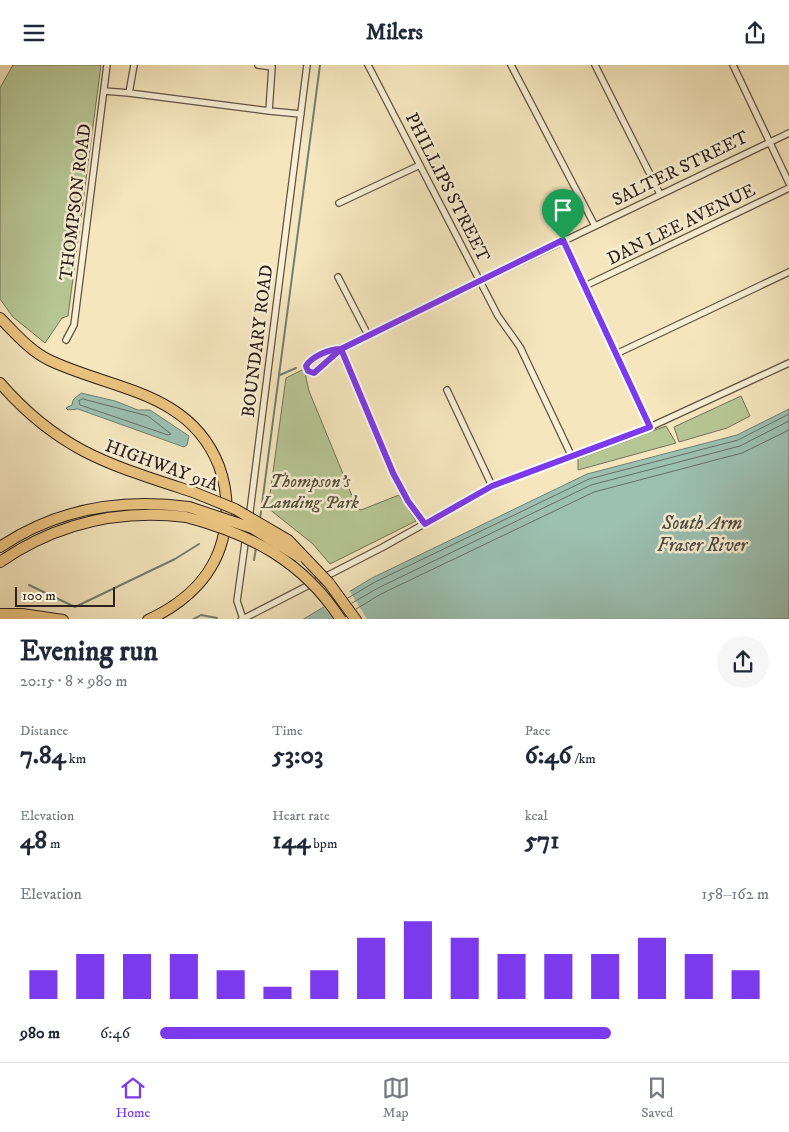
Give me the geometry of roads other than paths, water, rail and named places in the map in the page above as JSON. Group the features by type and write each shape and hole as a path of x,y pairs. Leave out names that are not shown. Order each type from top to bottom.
{"highway":[{"path":"0,318 28,345 47,359 146,395 180,413 206,441 216,460 225,486 228,508 224,535 214,563 192,592 173,607 148,619"},
{"name":"HIGHWAY 91A","path":"0,383 22,408 48,430 80,451 112,465 193,492 256,519 288,540 318,571"},
{"path":"0,547 33,527 66,514 96,506 127,503 160,503 252,528 318,571 356,619"},
{"path":"0,562 38,539 94,519 128,514 188,512 230,530 276,554 318,589 341,619"},
{"path":"0,614 22,614 63,619"}],"street":[{"name":"THOMPSON ROAD","path":"66,340 74,325 107,65"},
{"path":"130,93 134,65"},
{"path":"258,65 272,67 269,111"},
{"name":"BOUNDARY ROAD","path":"242,619 237,601 307,65"},
{"name":"PHILLIPS STREET","path":"368,65 498,316 520,347 571,455"},
{"path":"511,65 595,225"},
{"path":"595,65 660,194"},
{"path":"733,65 789,183"},
{"path":"104,91 301,114"},
{"name":"SALTER STREET","path":"341,349 334,349 310,361 306,366 308,371 317,371 341,349 368,335 789,133"},
{"path":"339,203 420,165"},
{"name":"DAN LEE AVENUE","path":"585,286 789,188"},
{"path":"563,240 650,427"},
{"path":"616,354 789,272"},
{"path":"338,277 368,335"},
{"path":"341,349 393,473 408,501 425,524"},
{"path":"242,619 425,524 492,486 650,427 789,363"},
{"path":"447,390 492,486"}],"water":[{"path":"81,393 115,401 138,410 150,410 189,436 187,445 184,447 78,409 68,410 66,408 72,405 73,400"},
{"name":"South Arm Fraser River","path":"789,409 789,619 304,619 372,578 587,474 737,435"}],"waterway":[{"path":"260,519 320,65"},
{"path":"280,375 296,368"},
{"path":"29,585 75,607 175,559 199,544"},
{"path":"254,560 256,548"},
{"path":"194,619 201,615 217,618"}],"park label":[{"name":"Thompson's Landing Park","path":"310,492"}]}
